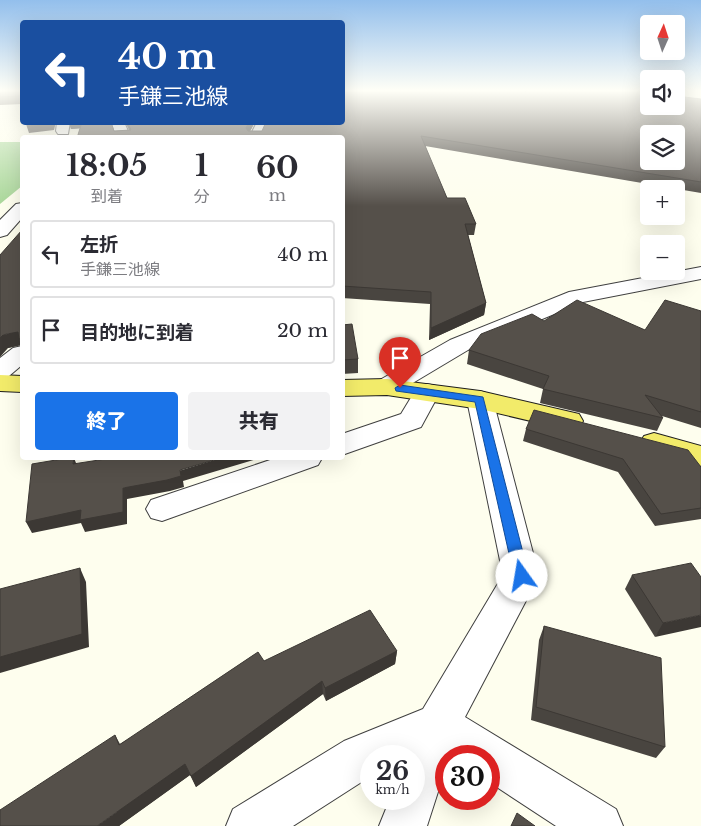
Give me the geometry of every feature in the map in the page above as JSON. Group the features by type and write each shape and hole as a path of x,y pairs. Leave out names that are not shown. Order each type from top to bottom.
{"main road":[{"path":"0,383 20,384"},
{"path":"345,388 387,386 480,400 591,426"},
{"path":"628,435 701,456"}],"street":[{"path":"0,231 20,210"},
{"path":"387,386 459,345 576,297 701,273"},
{"path":"0,371 20,355"},
{"path":"345,444 411,420 427,392"},
{"path":"425,762 438,725 522,576 480,400"},
{"path":"162,509 301,460"},
{"path":"438,725 471,745"},
{"path":"250,826 360,757 438,725"},
{"path":"500,763 599,826"},
{"path":"403,826 409,810"}],"green space":[{"path":"0,142 20,142 20,188 0,204"}],"building":[{"path":"80,129 113,129 114,131 131,130 130,129 246,129 248,131 262,131 263,129 640,129 640,170 685,170 685,129 701,129 701,182 421,136 447,198 465,198 476,224 465,224 486,303 431,328 431,292 345,286 345,135 78,135"},
{"path":"20,232 20,339 18,332 3,335 0,338 0,255"},
{"path":"577,300 645,330 665,300 701,311 701,412 645,395 663,418 543,389 549,376 469,350 481,334 532,314 544,321"},
{"path":"352,324 358,359 345,360 345,325"},
{"path":"534,410 688,450 701,467 701,508 661,514 623,459 526,429"},
{"path":"56,460 74,460 73,464 99,460 214,460 180,470 181,476 123,488 123,512 80,520 81,510 26,522 32,464"},
{"path":"691,563 701,577 701,615 663,623 632,575"},
{"path":"80,568 82,634 0,657 0,589"},
{"path":"370,610 397,651 325,688 322,681 191,776 185,764 97,826 0,826 0,810 115,735 119,745 258,652 264,661"},
{"path":"544,626 661,658 665,747 536,707"},
{"path":"517,813 535,826 511,826"}],"route":[{"path":"400,388 480,400 522,576"}]}
